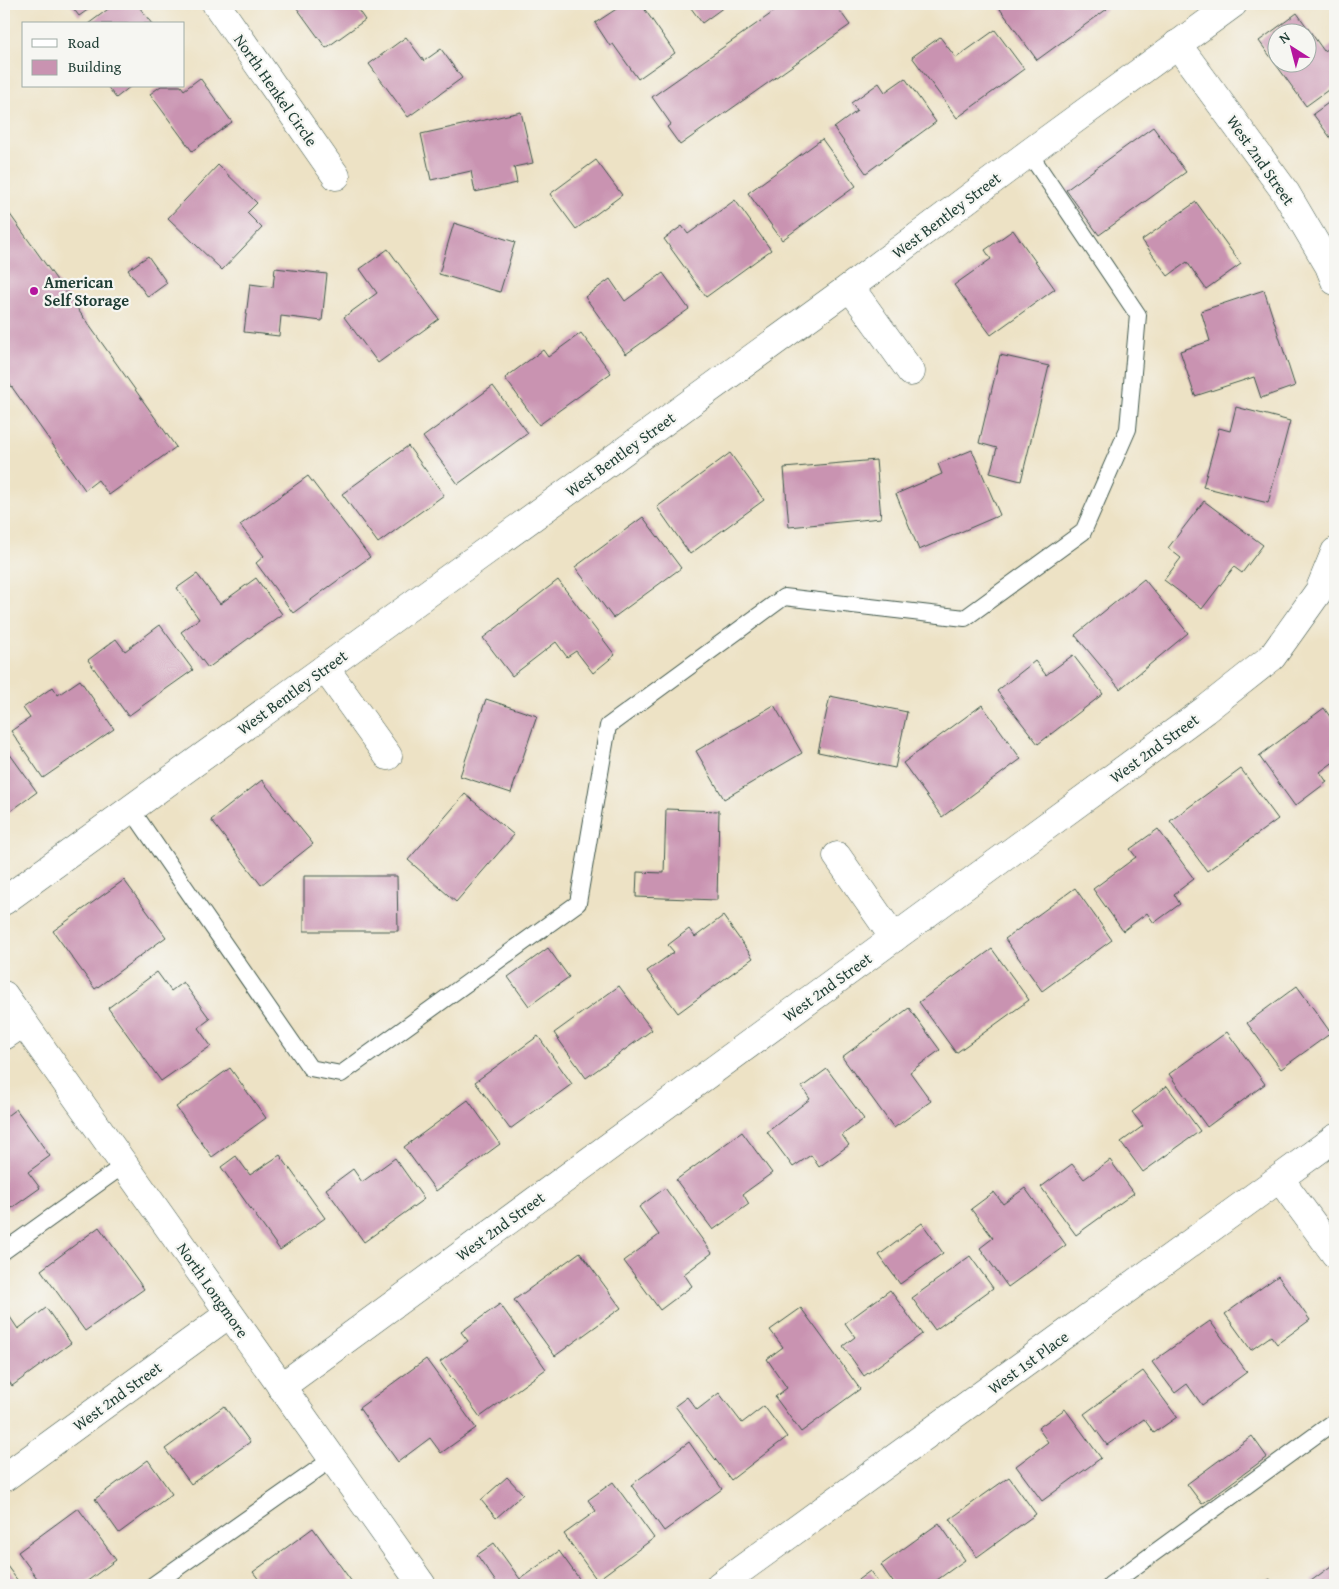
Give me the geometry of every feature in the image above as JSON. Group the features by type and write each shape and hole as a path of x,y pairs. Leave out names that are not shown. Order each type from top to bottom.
{"street":[{"name":"North Henkel Circle","path":"216,4 336,176"},
{"name":"West Bentley Street","path":"4,901 850,287 1233,4"},
{"name":"West 2nd Street","path":"1177,44 1286,193 1329,266 1335,281"},
{"path":"850,287 911,372"},
{"name":"West 2nd Street","path":"281,1387 1205,710 1272,657 1319,591 1335,552"},
{"path":"325,668 388,756"},
{"path":"837,856 894,938"},
{"name":"North Longmore","path":"4,995 13,1029 124,1165 422,1585"},
{"name":"West 1st Place","path":"720,1585 1335,1138"},
{"path":"1280,1179 1335,1254"},
{"name":"West 2nd Street","path":"4,1478 230,1314"}],"lane":[{"path":"132,809 310,1068 341,1074 578,902 608,726 784,597 965,618 1083,532 1128,429 1138,315 1029,153"},
{"path":"4,1251 124,1165"},
{"path":"1110,1585 1335,1421"},
{"path":"153,1585 332,1459"}],"building":[{"path":"70,4 96,4 79,16"},
{"path":"115,4 137,4 150,22 91,22"},
{"path":"294,4 354,4 365,20 326,48"},
{"path":"624,4 641,4 675,53 638,79 613,44 610,46 595,23"},
{"path":"688,4 722,4 724,7 702,23"},
{"path":"785,4 835,4 850,25 680,145 667,127 671,124 652,97"},
{"path":"1007,4 1103,4 1107,9 1037,60 1000,9"},
{"path":"1297,13 1303,22 1285,22"},
{"path":"995,30 1024,69 957,118 912,57 940,37 956,58"},
{"path":"1266,36 1266,51 1259,41"},
{"path":"406,37 424,61 441,49 462,78 408,117 369,64"},
{"path":"1316,40 1324,51 1335,43 1335,85 1306,106 1281,72 1316,72"},
{"path":"200,78 232,122 192,151 150,94 158,88 182,88 184,90"},
{"path":"905,78 936,122 866,173 834,128 857,111 851,103 879,83 885,92"},
{"path":"108,88 128,88 116,98"},
{"path":"1335,98 1335,144 1313,114"},
{"path":"521,112 533,163 514,167 517,183 475,192 471,171 431,180 421,134"},
{"path":"1153,127 1186,172 1099,235 1066,190"},
{"path":"822,139 856,186 782,240 748,193"},
{"path":"596,160 622,195 576,229 550,194"},
{"path":"218,165 257,203 247,213 262,228 222,270 168,218"},
{"path":"735,200 771,250 706,297 664,239 682,226 688,234"},
{"path":"1196,202 1241,264 1206,289 1187,262 1168,276 1142,240"},
{"name":"American Self Storage","path":"4,206 176,447 109,495 98,480 85,490 4,376"},
{"path":"454,223 515,242 500,292 439,274"},
{"path":"1013,230 1055,289 991,335 954,285 991,259 985,250"},
{"path":"388,249 439,319 378,363 344,317 377,293 360,269"},
{"path":"148,256 167,283 148,297 128,270"},
{"path":"275,268 327,274 322,321 281,316 279,336 244,332 250,284 273,287"},
{"path":"663,273 689,309 626,354 585,297 610,279 625,301"},
{"path":"1264,290 1295,386 1261,398 1254,377 1195,396 1180,351 1210,341 1201,311"},
{"path":"581,333 611,373 539,425 505,378 543,350 548,357"},
{"path":"1000,355 1049,366 1021,481 990,473 997,448 979,443"},
{"path":"493,386 528,433 458,484 423,437"},
{"path":"1236,407 1290,421 1268,503 1203,487 1219,428 1230,431"},
{"path":"408,446 444,495 378,543 342,494"},
{"path":"972,450 1000,515 919,550 896,494 942,474 938,464"},
{"path":"730,453 764,500 690,554 657,507"},
{"path":"876,460 881,518 789,527 784,468"},
{"path":"308,476 370,557 293,613 256,563 264,556 240,525"},
{"path":"1204,501 1263,545 1242,573 1234,567 1202,609 1164,580 1181,558 1168,548"},
{"path":"643,517 681,568 613,618 575,567"},
{"path":"197,574 220,604 256,578 282,614 208,668 181,632 199,619 177,588"},
{"path":"1144,579 1188,633 1120,689 1075,635"},
{"path":"558,580 615,655 593,673 576,651 567,657 556,642 512,676 483,638"},
{"path":"160,625 193,670 128,716 88,660 116,639 125,651"},
{"path":"1073,655 1103,694 1038,744 997,691 1035,661 1046,675"},
{"path":"80,680 114,729 43,778 11,731 30,718 23,708 53,687 58,695"},
{"path":"830,696 907,712 895,768 818,752"},
{"path":"486,699 537,716 511,793 460,776"},
{"path":"774,705 802,753 724,799 696,751"},
{"path":"982,705 1021,759 942,817 903,763"},
{"path":"1324,708 1335,724 1335,761 1320,772 1327,782 1295,806 1259,756"},
{"path":"4,746 37,792 4,816"},
{"path":"1241,769 1278,819 1207,871 1170,821"},
{"path":"262,780 313,844 261,885 211,820"},
{"path":"465,794 514,835 456,902 408,860"},
{"path":"666,809 719,811 717,900 636,897 637,872 664,873"},
{"path":"1158,829 1194,879 1174,894 1180,904 1154,923 1147,913 1123,931 1093,889 1136,857 1130,849"},
{"path":"304,876 397,876 398,931 304,931"},
{"path":"124,880 166,937 95,989 53,931"},
{"path":"1075,888 1112,940 1042,991 1005,939"},
{"path":"723,916 753,958 678,1013 647,971 674,952 668,945 689,929 695,937"},
{"path":"548,948 569,977 529,1006 508,977"},
{"path":"992,949 1029,1000 956,1053 919,1002"},
{"path":"157,972 171,991 183,982 210,1019 198,1028 211,1046 161,1081 108,1008"},
{"path":"619,986 652,1030 586,1078 554,1033"},
{"path":"1297,986 1331,1033 1281,1069 1247,1023"},
{"path":"909,1008 940,1050 910,1072 931,1101 894,1128 842,1057"},
{"path":"1227,1032 1265,1084 1207,1127 1169,1074"},
{"path":"538,1036 572,1084 510,1129 475,1082"},
{"path":"230,1068 266,1118 212,1157 176,1107"},
{"path":"827,1069 864,1119 842,1135 849,1145 819,1167 811,1155 793,1167 767,1132 810,1099 802,1087"},
{"path":"1167,1086 1200,1131 1143,1172 1121,1142 1143,1126 1132,1112"},
{"path":"468,1100 500,1144 436,1191 404,1147"},
{"path":"16,1109 50,1156 28,1172 40,1188 9,1210 4,1203 4,1118"},
{"path":"742,1132 772,1173 743,1194 749,1204 713,1230 676,1180"},
{"path":"280,1155 325,1218 280,1250 221,1167 236,1156 250,1175"},
{"path":"395,1158 424,1199 364,1242 326,1189 353,1169 362,1182"},
{"path":"1110,1160 1134,1193 1076,1235 1041,1187 1072,1164 1084,1179"},
{"path":"665,1188 712,1253 684,1274 692,1286 660,1310 624,1261 659,1235 639,1207"},
{"path":"1025,1188 1066,1245 1008,1287 980,1248 993,1238 971,1209 994,1192 1003,1204"},
{"path":"922,1223 943,1253 900,1284 879,1255"},
{"path":"99,1227 144,1289 85,1331 41,1270"},
{"path":"580,1252 621,1308 555,1356 514,1300"},
{"path":"970,1256 993,1288 935,1330 912,1298"},
{"path":"1278,1276 1310,1320 1277,1344 1271,1336 1251,1350 1225,1314"},
{"path":"890,1290 922,1334 864,1376 843,1346 855,1337 845,1323"},
{"path":"500,1304 546,1369 480,1417 440,1362 468,1341 461,1332"},
{"path":"46,1308 71,1343 12,1386 4,1374 4,1313 6,1311 18,1329"},
{"path":"801,1308 860,1389 801,1432 775,1397 787,1388 767,1359 783,1347 770,1330"},
{"path":"1210,1321 1247,1372 1202,1405 1187,1384 1175,1393 1152,1362"},
{"path":"426,1359 476,1428 441,1453 430,1438 398,1462 359,1408"},
{"path":"1143,1371 1177,1417 1154,1433 1144,1419 1107,1445 1084,1414"},
{"path":"719,1393 742,1423 764,1406 787,1437 731,1480 675,1406 687,1397 697,1410"},
{"path":"224,1406 250,1442 191,1484 165,1449"},
{"path":"1065,1409 1101,1458 1042,1501 1016,1466 1048,1442 1038,1428"},
{"path":"1252,1436 1267,1457 1202,1504 1187,1484"},
{"path":"689,1442 722,1489 664,1531 631,1485"},
{"path":"148,1460 172,1494 119,1533 95,1499"},
{"path":"507,1477 523,1494 496,1518 481,1500"},
{"path":"1009,1477 1036,1514 977,1557 950,1519"},
{"path":"613,1482 654,1538 597,1580 564,1534 596,1511 588,1500"},
{"path":"78,1508 116,1560 82,1585 42,1585 18,1552"},
{"path":"939,1523 965,1560 930,1585 895,1585 881,1565"},
{"path":"313,1528 352,1582 347,1585 263,1585 253,1572"},
{"path":"494,1543 520,1579 559,1551 583,1584 498,1585 477,1555"},
{"path":"4,1562 21,1585 4,1585"},
{"path":"1335,1563 1335,1585 1314,1585 1311,1581"},
{"path":"870,1571 880,1585 851,1585"},
{"path":"1270,1579 1275,1585 1260,1585"}],"place":[{"name":"American Self Storage","path":"34,291"}]}
